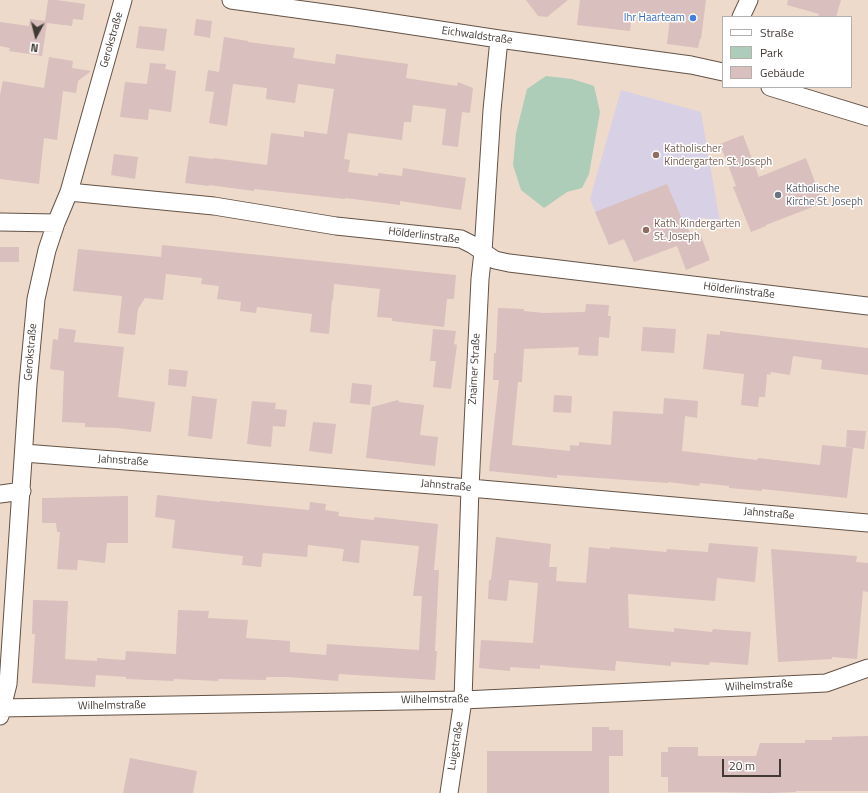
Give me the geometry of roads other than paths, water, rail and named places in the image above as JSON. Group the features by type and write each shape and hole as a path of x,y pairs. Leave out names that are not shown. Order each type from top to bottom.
{"street":[{"name":"Gerokstraße","path":"1,711 8,684 28,384 36,300 47,250 56,222 69,192 123,0"},
{"name":"Eichwaldstraße","path":"231,0 722,70"},
{"path":"741,16 749,0"},
{"name":"Znaimer Straße","path":"463,700 470,488 480,278 492,110 499,39"},
{"path":"773,88 868,117"},
{"name":"Hölderlinstraße","path":"69,192 214,206 336,226 462,239 495,260 509,263 868,306"},
{"path":"0,222 56,222"},
{"name":"Jahnstraße","path":"24,453 470,488 868,523"},
{"path":"0,494 22,491"},
{"name":"Wilhelmstraße","path":"1,711 463,700 826,683 868,668"},
{"name":"Luigstraße","path":"448,793 463,700"}],"place":[{"name":"Ihr Haarteam","path":"693,18"},
{"name":"Katholischer Kindergarten St. Joseph","path":"656,155"},
{"name":"Katholische Kirche St. Joseph","path":"778,195"},
{"name":"Kath. Kindergarten St. Joseph","path":"646,230"}]}
